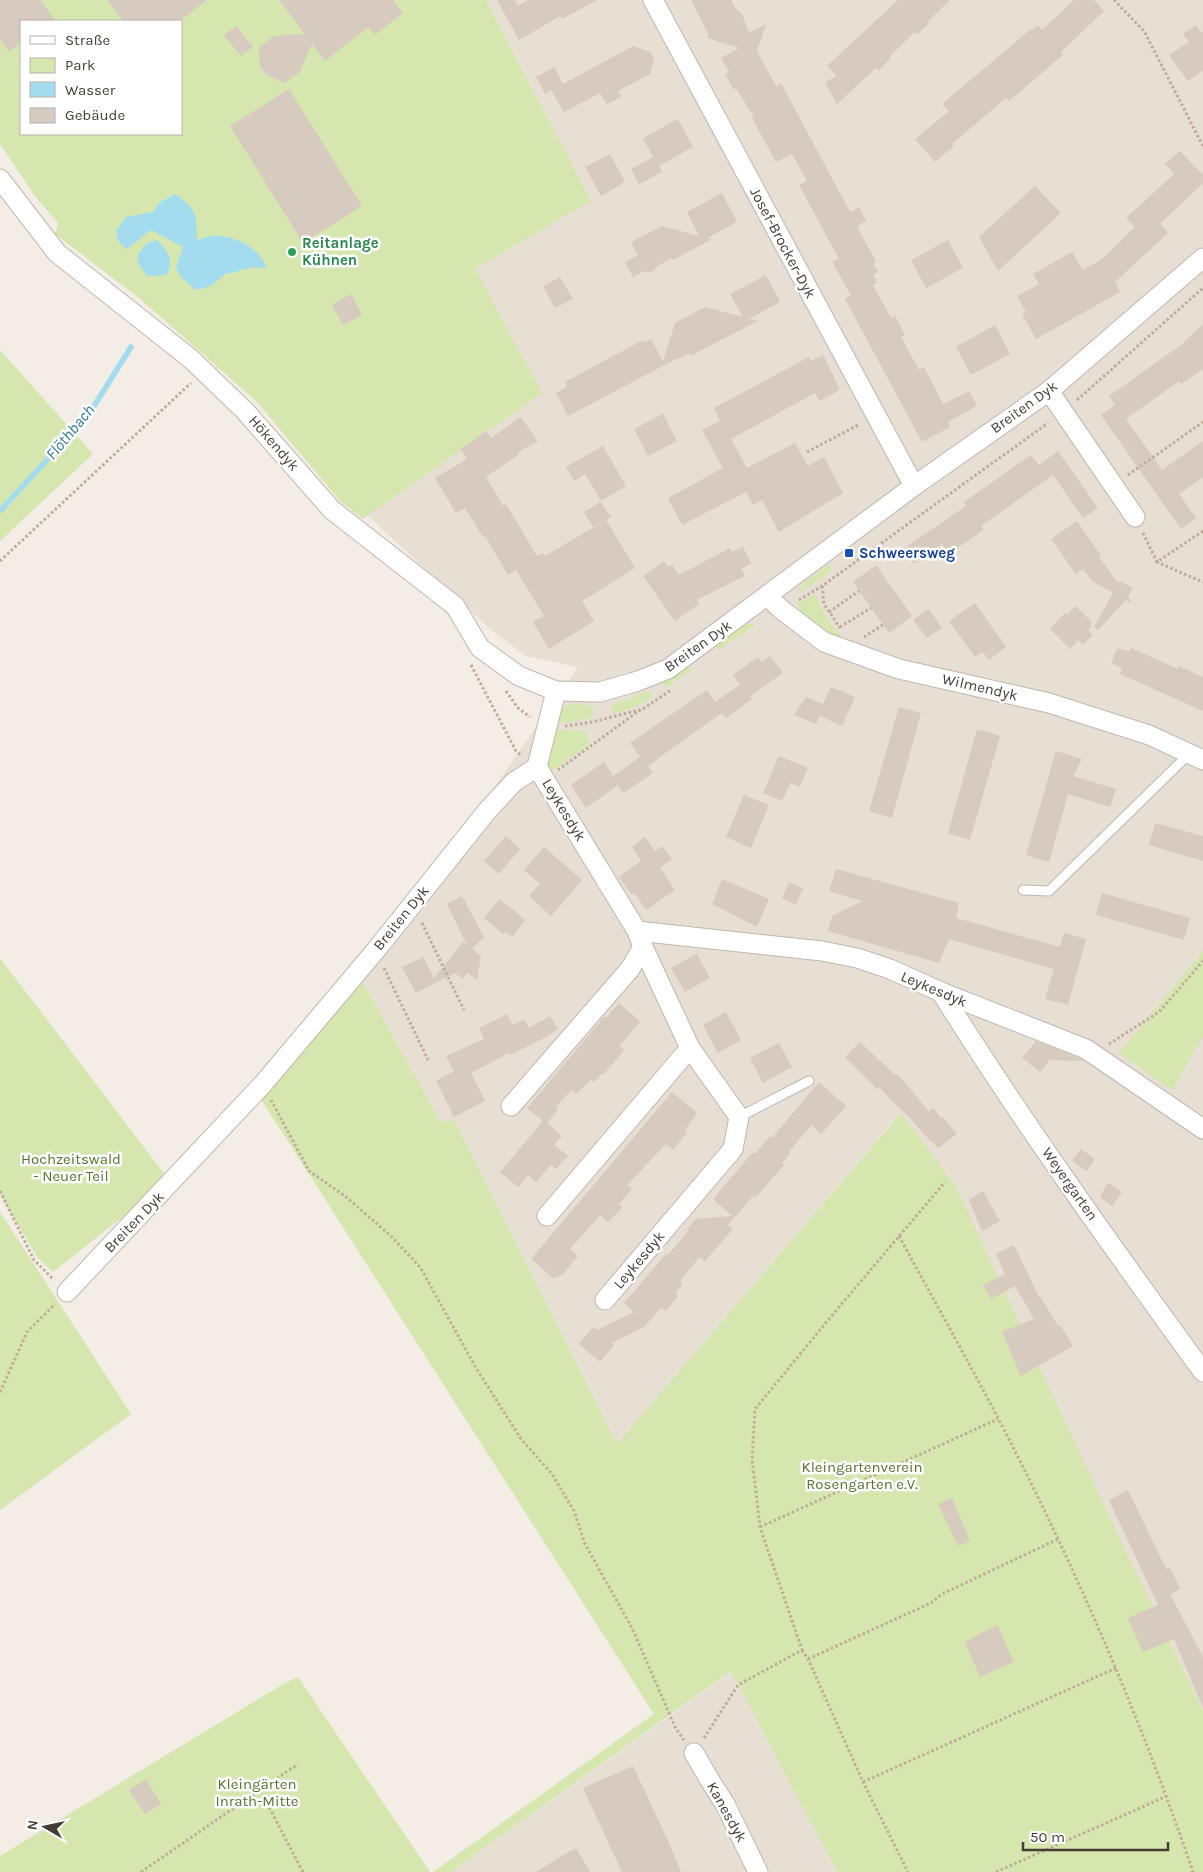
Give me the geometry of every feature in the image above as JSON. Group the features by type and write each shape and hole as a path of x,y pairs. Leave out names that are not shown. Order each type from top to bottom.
{"street":[{"name":"Josef-Brocker-Dyk","path":"653,0 914,486"},
{"name":"Hökendyk","path":"0,180 57,253 191,358 245,411 332,510 455,606 480,648 519,676 556,691"},
{"name":"Breiten Dyk","path":"556,691 600,692 638,681 668,669 914,486 1049,390 1203,258"},
{"path":"1049,390 1135,518"},
{"name":"Wilmendyk","path":"767,596 824,642 899,669 1049,703 1149,735 1196,757"},
{"path":"541,773 556,691"},
{"name":"Breiten Dyk","path":"66,1292 263,1084 376,950 487,811 514,782 541,773"},
{"name":"Leykesdyk","path":"541,773 640,939 690,1048 739,1117 733,1149 605,1300"},
{"path":"511,1106 630,969 640,939"},
{"name":"Leykesdyk","path":"640,939 822,951 857,958 890,969 941,992 1086,1049 1203,1129"},
{"name":"Weyergarten","path":"941,992 982,1058 1141,1287 1203,1372"},
{"path":"547,1216 690,1048"},
{"name":"Kanesdyk","path":"694,1753 725,1804 758,1872"}],"lane":[{"path":"1023,890 1049,891 1196,757"},
{"path":"739,1117 809,1081"}],"path":[{"path":"1114,0 1144,31 1203,146"},
{"path":"0,561 194,381"},
{"path":"807,452 863,422"},
{"path":"1114,486 1203,422"},
{"path":"1135,518 1156,562 1203,582"},
{"path":"1156,562 1203,531"},
{"path":"829,612 859,591"},
{"path":"840,627 871,608"},
{"path":"860,641 883,625"},
{"path":"541,773 643,709"},
{"path":"413,904 464,1010"},
{"path":"376,950 428,1060"},
{"path":"1094,1055 1158,1012 1203,961"},
{"path":"263,1084 309,1171 345,1196 392,1237 420,1267 476,1368 521,1439 552,1474 574,1511 585,1544 632,1628 676,1729 694,1753 738,1685 802,1650"},
{"path":"908,1872 863,1782 808,1659 802,1650 760,1527 752,1459 755,1409 945,1182"},
{"path":"0,1192 34,1260 66,1292 28,1332 0,1392"},
{"path":"899,1236 998,1419 1058,1539 1116,1668 1167,1796 1193,1872"},
{"path":"760,1527 998,1419"},
{"path":"808,1659 931,1603 942,1594 1058,1539"},
{"path":"863,1782 1116,1668"},
{"path":"141,1872 298,1764"},
{"path":"260,1790 303,1872"},
{"path":"996,1872 1167,1796"}],"shaded area":[{"path":"486,0 1203,0 1203,1710 1124,1548 900,1113 614,1449 454,1120 441,1122 361,979 578,667 526,656 490,629 367,515 475,269 591,201"},
{"path":"702,105 726,149 721,152 698,107"},
{"path":"744,181 769,230 765,232 739,184"},
{"path":"788,263 811,307 806,310 781,267"},
{"path":"831,343 853,385 849,387 825,346"},
{"path":"859,397 884,443 879,445 854,399"},
{"path":"732,1671 837,1872 451,1872 660,1723"}],"green space":[{"name":"Reitanlage Kühnen","path":"0,0 486,0 591,201 475,269 542,393 363,519 340,501 257,402 139,298 55,234 58,223 34,195 0,144"},
{"path":"0,350 93,454 0,541"},
{"path":"828,565 832,571 798,594 803,583"},
{"path":"815,594 832,626 841,635 840,638 814,625 800,610 798,603"},
{"path":"754,623 755,625 719,650 715,645 742,626"},
{"path":"689,664 692,669 666,688 663,682"},
{"path":"649,690 652,697 637,706 613,714 611,704"},
{"path":"576,703 594,707 592,718 566,723 551,721 562,709"},
{"path":"553,730 586,731 590,744 551,771 545,760"},
{"path":"1203,951 1203,1036 1172,1090 1119,1053"},
{"name":"Hochzeitswald - Neuer Teil","path":"0,958 169,1180 53,1272 38,1258 0,1195"},
{"name":"Kleingartenverein Rosengarten e.V.","path":"361,979 441,1122 454,1120 617,1444 901,1113 955,1185 1124,1548 1203,1710 1203,1872 837,1872 731,1671 451,1872 433,1872 654,1714 261,1099"},
{"path":"0,1212 131,1414 0,1510"},
{"name":"Kleingärten Inrath-Mitte","path":"298,1677 430,1872 0,1872 0,1856 283,1684"}],"water":[{"path":"175,194 194,213 197,240 208,236 221,236 245,243 258,254 267,268 255,267 225,274 211,286 196,290 181,277 176,267 183,247 151,230 127,249 118,241 116,231 126,217 153,212 159,203"},
{"path":"157,240 169,257 169,270 166,275 147,276 137,258 145,246"}],"building":[{"path":"0,0 40,0 55,20 20,20 20,43 9,52 0,39"},
{"path":"107,0 207,0 180,20 123,20"},
{"path":"279,0 393,0 403,13 375,35 368,27 325,61 312,44 299,73 284,83 267,75 260,66 259,47 274,36 305,34"},
{"path":"497,0 515,0 518,6 528,0 597,0 562,19 560,16 519,40"},
{"path":"691,0 731,0 736,9 742,14 749,33 766,24 757,51 776,86 781,83 850,212 859,207 866,221 857,226 876,262 873,264 878,272 873,275 877,283 873,285 891,318 895,316 905,335 901,337 919,370 924,367 943,404 969,391 977,406 948,422 950,427 922,442 845,299 851,295 832,262 839,259 799,185 807,181 792,154 776,162 752,118 754,117 725,74 729,72 721,58 739,48 708,38 708,33"},
{"path":"898,0 950,0 928,21 929,23 923,29 917,34 915,32 890,56 891,58 879,70 876,68 837,104 825,82 837,76 827,66"},
{"path":"1074,0 1094,0 1104,11 1061,52 1063,55 1009,101 1006,98 952,144 954,146 935,162 915,139 949,111 942,104 1031,29 1038,25 1042,30"},
{"path":"1196,25 1201,33 1203,31 1203,70 1188,81 1169,55 1189,42 1183,34"},
{"path":"236,26 253,47 241,56 224,35"},
{"path":"633,46 650,52 654,58 650,74 618,91 621,97 607,104 600,93 564,112 551,90 545,94 536,77 554,67 563,84"},
{"path":"289,89 362,206 303,243 230,126"},
{"path":"678,119 693,147 659,166 662,172 639,184 631,169 653,157 643,138"},
{"path":"1180,151 1203,175 1203,183 1160,224 1168,233 1115,282 1120,292 1036,339 1022,314 1026,312 1017,296 1039,284 1033,274 1072,252 1083,270 1101,260 1135,227 1126,218 1174,174 1165,164"},
{"path":"610,154 625,182 601,196 585,167"},
{"path":"1035,186 1061,213 998,271 979,237"},
{"path":"722,193 737,222 707,238 712,239 656,267 655,270 649,273 644,271 633,277 625,262 638,255 631,242 662,226 699,236 687,212"},
{"path":"948,240 963,268 926,288 911,260"},
{"path":"766,275 780,302 749,319 758,321 692,355 688,354 676,359 568,416 556,393 567,387 565,382 643,340 644,343 651,339 663,361 675,323 705,307 743,317 730,294"},
{"path":"560,277 573,299 555,308 543,286"},
{"path":"351,294 362,315 343,325 332,305"},
{"path":"1203,324 1203,369 1181,384 1179,381 1126,419 1162,470 1203,441 1203,477 1179,494 1196,518 1181,529 1101,415 1115,405 1109,396 1181,345"},
{"path":"995,325 1010,354 971,375 956,347"},
{"path":"823,355 840,390 819,401 815,393 731,439 747,468 795,443 808,466 824,457 843,493 779,532 762,500 753,505 746,492 682,525 668,498 723,468 702,430 720,421 714,408 809,357 811,361"},
{"path":"663,414 677,441 648,456 634,429"},
{"path":"521,417 538,441 518,452 519,454 486,477 503,506 506,504 537,556 543,553 545,556 606,520 635,568 582,601 594,621 549,649 533,622 544,616 516,570 508,575 485,536 483,537 465,508 456,513 435,478 467,459 461,449 486,431 491,438"},
{"path":"603,446 626,486 601,501 585,474 574,481 566,467"},
{"path":"1058,451 1098,508 1083,518 1053,475 981,526 983,530 949,554 942,544 914,564 903,549 966,506 964,502 1031,455 1039,465"},
{"path":"601,502 611,517 593,527 584,512"},
{"path":"1077,521 1101,556 1099,557 1118,583 1119,581 1133,588 1128,597 1132,603 1126,600 1098,630 1094,627 1113,593 1092,581 1083,569 1076,574 1051,539"},
{"path":"743,547 751,563 741,569 745,576 697,600 699,604 675,621 643,576 664,561 668,567 672,565 679,575 730,548 732,552"},
{"path":"876,565 912,616 889,633 853,582"},
{"path":"975,603 1006,647 989,660 983,652 975,657 949,621"},
{"path":"1075,606 1091,621 1091,627 1088,630 1093,635 1083,645 1078,640 1070,649 1050,629 1065,613 1067,615"},
{"path":"929,609 942,628 927,638 913,620"},
{"path":"1131,648 1178,669 1179,666 1203,677 1203,711 1120,674 1122,668 1111,663 1117,649 1129,652"},
{"path":"770,656 783,673 750,696 752,699 726,718 722,713 675,746 648,766 653,773 623,793 618,785 586,808 571,785 604,762 613,776 640,757 630,743 707,690 715,702 740,685 733,675 758,657 762,662"},
{"path":"831,687 855,697 842,726 820,716 816,724 794,715 806,697 823,704"},
{"path":"899,707 921,713 892,818 869,811"},
{"path":"977,729 1000,736 970,840 948,833"},
{"path":"1056,751 1082,759 1073,776 1116,789 1110,807 1068,794 1049,862 1026,855"},
{"path":"779,756 808,768 800,787 790,783 782,801 763,793"},
{"path":"744,795 769,805 751,848 726,837"},
{"path":"1155,823 1203,836 1203,861 1149,845"},
{"path":"506,836 520,849 499,874 484,861"},
{"path":"645,837 655,851 662,846 672,859 660,868 675,890 646,910 635,894 631,894 619,877 641,861 632,847"},
{"path":"544,847 582,880 551,916 529,896 540,884 524,870"},
{"path":"836,869 959,903 956,918 1060,947 1064,933 1086,939 1068,1005 1045,999 1054,969 949,939 939,963 828,931 832,916 862,901 829,891"},
{"path":"722,879 769,899 757,927 712,904"},
{"path":"789,882 803,888 796,905 782,898"},
{"path":"1102,893 1190,918 1184,940 1096,915"},
{"path":"462,896 484,937 472,949 481,956 477,980 468,973 463,979 455,973 416,993 402,967 423,957 434,978 463,942 467,945 447,904"},
{"path":"500,899 525,920 512,937 506,932 503,934 484,918"},
{"path":"697,954 710,978 685,992 671,968"},
{"path":"619,1003 640,1022 619,1046 624,1050 603,1075 602,1073 594,1082 591,1080 576,1094 571,1090 556,1107 557,1111 547,1123 562,1136 554,1145 568,1156 556,1169 551,1165 536,1182 528,1175 518,1187 500,1172 543,1121 527,1108 604,1017 607,1017"},
{"path":"726,1012 741,1040 718,1053 703,1025"},
{"path":"507,1014 513,1025 524,1020 529,1028 550,1016 558,1029 544,1038 510,1055 509,1053 471,1073 485,1101 454,1117 436,1081 454,1071 446,1056 484,1039 479,1028"},
{"path":"1036,1041 1083,1061 1050,1060 1040,1072 1022,1058"},
{"path":"860,1042 895,1075 903,1080 929,1112 933,1108 957,1134 938,1148 931,1142 879,1087 877,1089 845,1057"},
{"path":"779,1043 792,1067 763,1083 750,1058"},
{"path":"819,1082 846,1106 821,1134 811,1125 789,1152 782,1163 784,1165 728,1225 733,1229 705,1261 700,1257 681,1279 682,1285 675,1293 678,1296 666,1311 661,1308 644,1327 612,1343 614,1345 600,1362 579,1344 593,1327 597,1330 634,1312 624,1303 666,1254 668,1255 696,1219 732,1216 713,1199 752,1153 756,1153 770,1136 772,1138"},
{"path":"672,1092 697,1113 685,1130 687,1132 673,1150 666,1144 627,1185 632,1189 619,1204 623,1207 608,1222 600,1215 570,1249 578,1256 562,1275 553,1278 531,1259"},
{"path":"1081,1149 1095,1159 1086,1171 1072,1160"},
{"path":"1108,1183 1122,1192 1112,1206 1100,1197"},
{"path":"983,1191 1000,1221 982,1231 969,1200"},
{"path":"1014,1245 1039,1297 1073,1346 1021,1376 1002,1332 1034,1319 1015,1286 991,1299 983,1285 1005,1274 996,1254"},
{"path":"1128,1490 1166,1569 1170,1567 1180,1589 1170,1594 1203,1657 1203,1708 1174,1639 1143,1652 1128,1618 1158,1605 1109,1500"},
{"path":"952,1498 970,1541 958,1546 938,1504"},
{"path":"997,1625 1014,1662 980,1677 965,1642"},
{"path":"633,1766 681,1872 622,1872 583,1788"},
{"path":"146,1779 161,1804 145,1814 129,1790"},
{"path":"576,1848 590,1872 536,1872 560,1857"}],"waterway":[{"name":"Flöthbach","path":"0,511 89,414 131,347"}],"place":[{"name":"Reitanlage Kühnen","path":"292,252"},
{"name":"Schweersweg","path":"849,553"}]}
